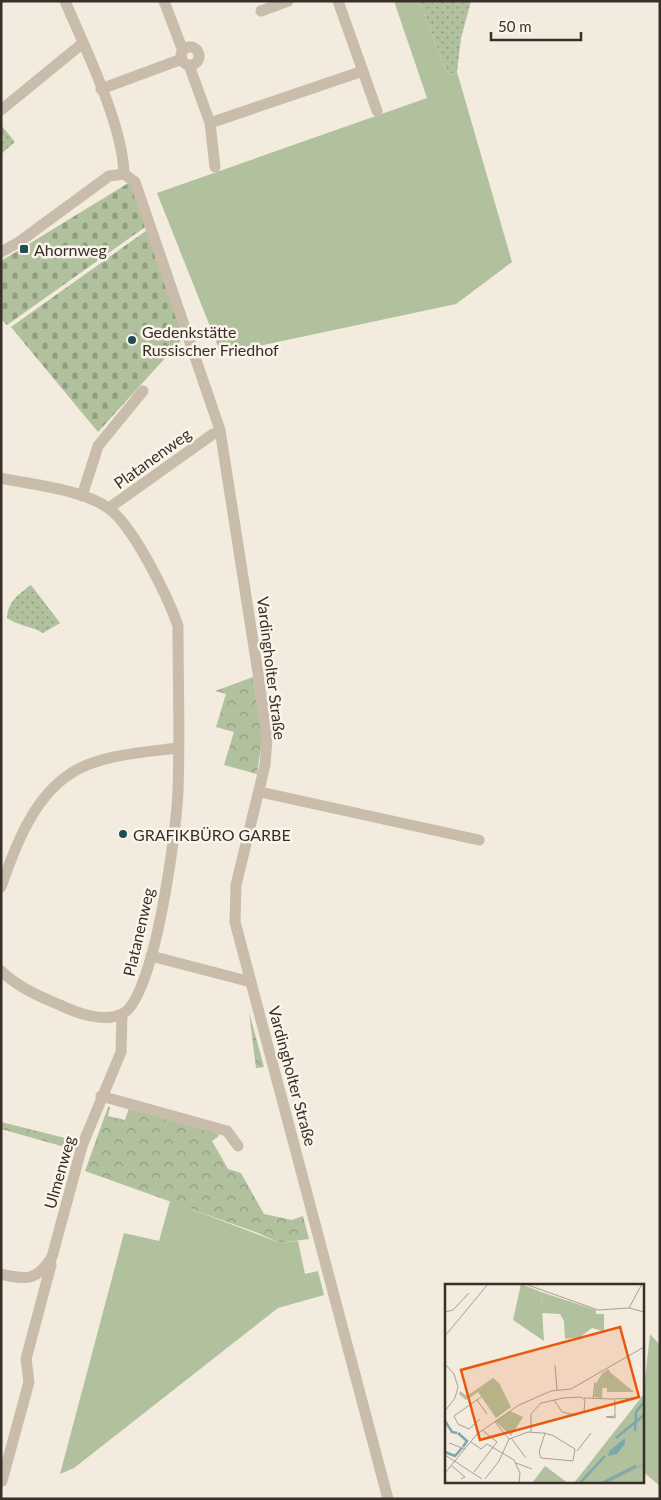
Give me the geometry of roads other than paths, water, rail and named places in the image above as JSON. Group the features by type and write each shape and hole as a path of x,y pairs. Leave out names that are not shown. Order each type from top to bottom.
{"street":[{"path":"1,252 19,242 109,176 124,174 124,154 101,89 65,1"},
{"path":"164,1 210,124 215,168"},
{"path":"261,11 288,1"},
{"path":"338,1 377,111"},
{"path":"1,110 83,44"},
{"path":"101,89 184,58"},
{"path":"210,124 363,71"},
{"name":"Vardingholter Straße","path":"124,174 135,182 221,436 267,739 260,792 236,885 234,902 236,922 388,1499"},
{"name":"Platanenweg","path":"82,496 98,446 143,391"},
{"name":"Platanenweg","path":"109,508 213,434"},
{"name":"Platanenweg","path":"1,478 82,496 109,508 134,538 154,572 170,604 178,626 178,748 175,830 151,956 140,992 122,1014"},
{"path":"1,887 10,863 35,811 51,789 71,773 95,763 142,752 178,748"},
{"path":"260,792 479,840"},
{"path":"151,956 252,982"},
{"path":"1,971 22,987 71,1010 105,1017 122,1014"},
{"name":"Ulmenweg","path":"2,1481 29,1382 26,1359 80,1154 101,1096 121,1052 122,1014"},
{"path":"101,1096 227,1132 238,1146"},
{"name":"Ulmenweg","path":"1,1274 23,1279 35,1276 44,1271 52,1258"}],"place":[{"name":"Ahornweg","path":"24,249"},
{"name":"Gedenkstätte Russischer Friedhof","path":"132,340"},
{"name":"GRAFIKBÜRO GARBE","path":"123,834"}]}
